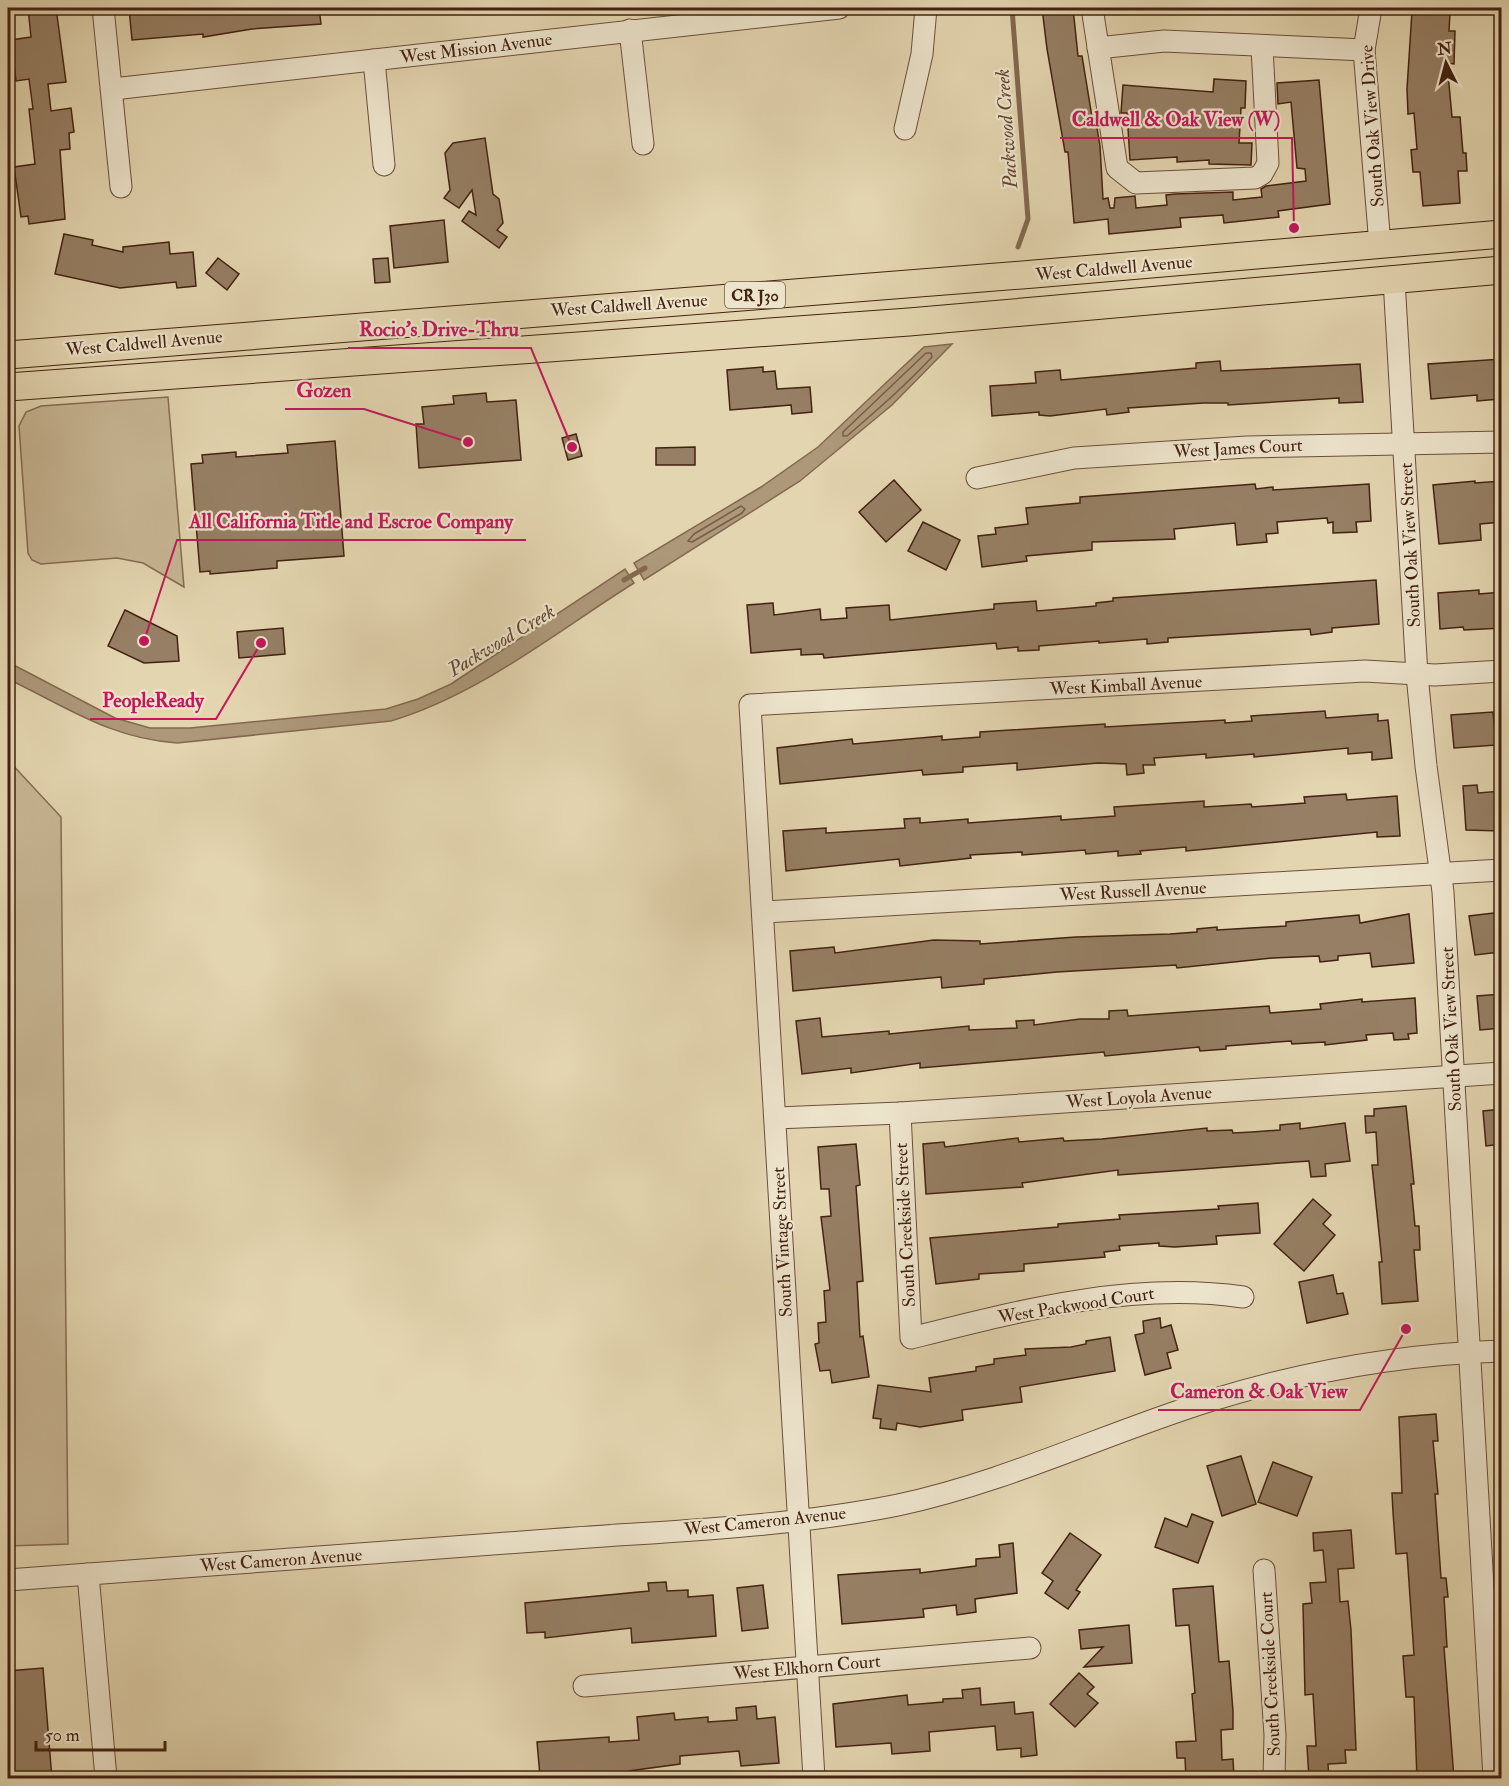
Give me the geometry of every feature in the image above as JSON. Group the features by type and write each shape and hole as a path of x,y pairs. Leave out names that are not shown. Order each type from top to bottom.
{"main road":[{"name":"West Caldwell Avenue","path":"8,355 593,307 1034,274 1502,234"},
{"path":"1394,280 1402,267 1410,262 1502,252"},
{"name":"West Caldwell Avenue","path":"8,387 909,322 1502,270"},
{"path":"384,361 395,347 413,339 561,327 593,307"}],"street":[{"path":"103,8 121,187"},
{"name":"West Mission Avenue","path":"112,89 839,8"},
{"path":"905,129 922,54 926,8"},
{"path":"1092,8 1117,168 1126,178 1136,183 1255,178 1262,174 1269,163 1262,47"},
{"name":"South Oak View Drive","path":"1371,8 1365,51 1380,245"},
{"path":"630,30 643,144"},
{"path":"1098,48 1164,41 1365,51"},
{"path":"374,60 384,165"},
{"name":"South Oak View Street","path":"1394,280 1418,675 1426,766 1442,873 1469,1352 1493,1620 1494,1779"},
{"name":"West James Court","path":"977,478 1074,458 1247,447 1404,442 1502,442"},
{"name":"West Kimball Avenue","path":"750,705 1365,671 1418,675 1502,671"},
{"name":"South Vintage Street","path":"750,705 814,1779"},
{"name":"West Russell Avenue","path":"764,912 1502,870"},
{"name":"West Loyola Avenue","path":"776,1118 900,1113 1502,1073"},
{"name":"South Creekside Street","path":"900,1113 911,1338"},
{"name":"West Packwood Court","path":"911,1338 1024,1311 1100,1298 1155,1292 1204,1291 1242,1297"},
{"name":"West Cameron Avenue","path":"8,1580 852,1513 949,1493 1028,1468 1190,1408 1278,1383 1383,1362 1469,1352 1502,1351"},
{"name":"South Creekside Court","path":"1264,1570 1275,1734 1274,1779"},
{"path":"88,1574 106,1779"},
{"name":"West Elkhorn Court","path":"584,1686 1030,1648"}],"shaded area":[{"path":"168,397 184,587 143,563 117,558 41,564 32,560 28,553 19,426 26,412 41,406"},
{"path":"8,760 61,817 68,1544 8,1546"}],"water":[{"path":"952,344 892,405 800,481 644,580 634,563 761,487 818,447 924,347"},
{"name":"Packwood Creek","path":"625,569 634,583 516,661 424,710 391,721 177,743 130,735 109,728 8,679 8,662 115,718 150,728 190,728 386,709 418,699 451,684"}],"building":[{"path":"28,8 56,8 66,82 48,84 51,111 71,108 74,132 69,133 70,149 60,150 65,219 29,224 28,216 21,217 14,167 35,164 29,109 33,109 29,79 16,81 11,40 31,37"},
{"path":"129,8 319,8 321,24 252,29 203,37 203,34 132,40"},
{"path":"1042,8 1073,8 1078,56 1082,56 1093,123 1096,122 1100,146 1103,199 1108,198 1110,208 1114,208 1115,198 1135,196 1136,208 1167,205 1166,195 1175,194 1233,192 1233,200 1262,197 1261,189 1266,186 1306,181 1305,169 1297,168 1291,102 1278,104 1277,83 1319,80 1330,204 1278,211 1279,217 1224,223 1223,215 1180,218 1181,227 1109,234 1108,219 1074,223 1068,152 1065,152"},
{"path":"1412,11 1450,13 1449,31 1455,31 1454,64 1447,63 1452,117 1460,117 1463,153 1466,153 1467,171 1458,171 1460,203 1423,206 1420,172 1413,172 1411,150 1417,149 1414,113 1408,114 1407,89"},
{"path":"1214,79 1246,81 1245,108 1241,108 1239,143 1252,143 1251,165 1209,164 1209,160 1177,162 1177,157 1130,160 1127,113 1121,113 1123,85 1213,92"},
{"path":"485,138 493,194 499,199 503,223 497,230 507,237 499,248 462,221 469,211 476,215 472,190 459,208 444,198 450,190 445,153 453,143"},
{"path":"444,220 448,262 394,268 390,226"},
{"path":"64,234 93,240 92,245 123,252 123,247 169,242 170,254 193,252 196,286 177,288 176,282 120,288 55,274"},
{"path":"218,258 239,274 227,290 206,273"},
{"path":"388,258 390,282 375,283 373,259"},
{"path":"1502,359 1500,399 1477,401 1477,395 1431,399 1428,364"},
{"path":"1220,361 1221,371 1360,364 1363,402 1339,403 1339,398 1228,405 1228,403 1203,403 1128,408 1129,412 1107,415 1106,409 1050,416 1039,415 1039,412 992,416 990,386 1036,383 1035,372 1060,370 1061,380 1196,368 1196,363"},
{"path":"763,367 763,372 775,371 777,389 810,387 812,412 792,414 791,405 730,410 727,370"},
{"path":"486,393 487,402 516,400 521,460 419,468 416,424 424,424 422,407 454,404 453,396"},
{"path":"576,434 582,456 568,460 562,438"},
{"path":"335,441 344,556 277,561 277,568 210,574 210,571 200,572 191,464 203,463 202,455 236,452 236,457 288,453 287,445"},
{"path":"695,447 695,465 656,465 656,448"},
{"path":"894,480 921,510 886,542 859,512"},
{"path":"1475,481 1475,483 1502,481 1502,522 1480,524 1481,540 1439,544 1433,485"},
{"path":"1255,484 1256,489 1273,487 1273,490 1369,484 1371,521 1356,522 1357,532 1333,533 1333,522 1328,523 1327,518 1277,522 1278,533 1266,534 1267,542 1237,545 1235,523 1174,529 1175,539 1092,542 1092,550 1026,556 1027,561 982,567 978,536 996,534 995,528 1028,524 1026,508 1080,503 1080,497"},
{"path":"923,522 960,540 946,570 908,551"},
{"path":"1376,580 1379,624 1332,628 1332,632 1311,635 1310,629 1168,638 1168,642 1147,644 1147,639 1099,643 1099,641 1039,646 1039,650 1018,651 1018,647 997,649 996,643 824,658 823,654 801,655 801,649 751,653 747,605 773,603 774,615 820,609 821,620 847,618 846,608 889,605 890,620 994,609 994,604 1036,601 1037,611 1096,606 1096,603 1113,601 1113,598"},
{"path":"1479,590 1479,594 1502,592 1502,628 1440,629 1438,593"},
{"path":"125,610 177,636 179,661 144,663 108,646"},
{"path":"283,628 285,654 239,658 237,632"},
{"path":"1325,711 1326,718 1378,714 1378,721 1388,720 1392,758 1372,760 1372,752 1348,754 1348,748 1254,757 1254,754 1206,758 1206,754 1154,758 1155,765 1143,765 1144,773 1127,775 1126,764 1098,763 1017,770 1017,763 963,767 963,772 923,775 922,770 780,784 777,748 852,739 853,744 942,736 942,740 980,737 980,732 1105,724 1105,727 1225,720 1225,723 1252,721 1251,716"},
{"path":"1493,712 1496,745 1454,748 1451,715"},
{"path":"1477,785 1478,793 1502,791 1502,831 1466,830 1463,786"},
{"path":"1346,794 1347,800 1397,796 1400,836 1377,837 1377,832 1186,851 1186,847 1140,851 1141,854 1118,856 1118,851 1086,854 1085,850 1022,855 1022,852 970,855 971,858 900,866 899,859 786,871 783,831 826,828 826,833 905,828 904,819 920,818 920,823 968,819 968,823 1061,816 1061,820 1115,816 1114,807 1204,801 1204,807 1251,804 1252,807 1305,803 1304,797"},
{"path":"1502,912 1500,952 1475,955 1469,916"},
{"path":"1409,914 1414,963 1372,967 1370,953 1338,956 1338,960 1320,962 1319,956 1273,958 1177,968 1176,965 1057,972 984,979 984,984 942,988 941,977 793,991 790,951 834,947 835,953 934,940 980,941 980,944 1076,937 1170,934 1197,932 1197,929 1217,927 1217,930 1286,926 1286,922 1359,915 1360,923"},
{"path":"1502,994 1502,1028 1480,1030 1477,996"},
{"path":"1415,998 1417,1033 1408,1034 1409,1039 1394,1040 1393,1033 1366,1035 1367,1040 1325,1045 1325,1042 1292,1044 1291,1041 1226,1046 1226,1049 1200,1051 1199,1047 1105,1056 1104,1052 920,1068 920,1063 851,1073 851,1068 802,1074 796,1021 820,1018 822,1037 889,1031 889,1034 969,1026 969,1030 1017,1028 1016,1021 1034,1020 1034,1025 1080,1019 1109,1019 1109,1011 1127,1010 1128,1016 1269,1006 1270,1013 1321,1009 1320,1004 1362,999 1362,1002"},
{"path":"1406,1106 1414,1184 1411,1184 1415,1226 1419,1226 1420,1250 1414,1250 1418,1301 1382,1304 1379,1262 1382,1262 1372,1165 1378,1165 1376,1132 1366,1133 1365,1116 1374,1116 1374,1109"},
{"path":"1502,1109 1502,1144 1486,1146 1483,1111"},
{"path":"1300,1123 1300,1129 1345,1123 1350,1161 1325,1164 1326,1176 1311,1177 1309,1161 1118,1175 1118,1170 1022,1183 1023,1187 926,1194 923,1144 944,1142 945,1147 1018,1138 1019,1142 1063,1138 1064,1141 1102,1139 1207,1128 1207,1131 1252,1132 1280,1130 1280,1125"},
{"path":"856,1144 860,1185 856,1186 863,1281 857,1282 860,1337 863,1336 869,1377 832,1383 830,1370 820,1371 815,1344 819,1343 818,1323 826,1322 824,1291 830,1290 821,1217 831,1216 829,1189 821,1189 818,1147"},
{"path":"1313,1199 1331,1215 1323,1224 1335,1235 1304,1271 1274,1244"},
{"path":"1258,1203 1260,1233 1216,1236 1217,1244 1175,1247 1159,1246 1159,1243 1119,1246 1120,1250 1104,1252 1105,1257 1024,1264 1024,1271 979,1274 979,1279 936,1284 930,1238 1058,1227 1058,1224 1120,1219 1119,1215 1219,1209 1218,1206"},
{"path":"1333,1275 1337,1294 1343,1293 1348,1314 1307,1323 1299,1282"},
{"path":"1160,1318 1161,1328 1171,1325 1178,1350 1167,1353 1171,1368 1145,1375 1135,1335 1144,1333 1143,1321"},
{"path":"1110,1337 1115,1371 1020,1387 1022,1402 962,1410 963,1420 920,1427 897,1423 896,1430 880,1428 881,1419 873,1418 878,1385 931,1392 929,1378 976,1371 976,1367 994,1364 994,1359 1026,1355 1025,1349 1071,1347 1086,1344 1086,1341"},
{"path":"1436,1414 1438,1441 1433,1441 1438,1494 1435,1494 1441,1578 1446,1578 1448,1597 1444,1597 1447,1647 1444,1647 1454,1779 1417,1779 1414,1697 1406,1697 1403,1656 1414,1655 1407,1553 1396,1554 1392,1493 1402,1493 1399,1417"},
{"path":"1241,1456 1256,1504 1222,1516 1207,1466"},
{"path":"1273,1462 1312,1477 1297,1516 1258,1502"},
{"path":"1192,1514 1213,1522 1198,1563 1155,1547 1165,1518 1187,1527"},
{"path":"1351,1530 1354,1568 1338,1569 1340,1602 1348,1601 1351,1630 1356,1750 1345,1750 1346,1763 1328,1764 1329,1779 1309,1779 1307,1746 1316,1746 1313,1694 1305,1695 1303,1604 1312,1603 1310,1583 1326,1582 1323,1550 1314,1551 1313,1533"},
{"path":"1070,1533 1101,1555 1076,1590 1080,1592 1068,1609 1045,1593 1053,1581 1042,1573"},
{"path":"1013,1543 1017,1593 975,1599 976,1612 957,1615 956,1605 923,1609 924,1617 842,1624 838,1575 920,1569 920,1573 976,1566 976,1559 1000,1557 999,1545"},
{"path":"666,1582 667,1591 688,1590 688,1597 713,1595 716,1636 632,1643 631,1628 545,1638 545,1632 527,1633 525,1603 649,1591 648,1583"},
{"path":"763,1585 768,1628 742,1631 737,1588"},
{"path":"1213,1586 1219,1662 1229,1661 1233,1711 1233,1729 1221,1730 1222,1760 1233,1759 1234,1778 1186,1779 1185,1758 1177,1758 1176,1742 1196,1741 1192,1694 1195,1693 1189,1625 1176,1626 1173,1589"},
{"path":"1129,1625 1132,1663 1084,1667 1103,1647 1081,1649 1079,1630"},
{"path":"43,1668 52,1779 8,1779 8,1671"},
{"path":"1079,1673 1094,1687 1087,1694 1098,1703 1075,1727 1050,1704"},
{"path":"980,1688 981,1705 1014,1702 1015,1714 1033,1712 1037,1755 1021,1757 1021,1748 997,1750 995,1726 929,1732 930,1751 892,1754 891,1743 836,1747 833,1704 907,1695 908,1705 943,1702 943,1699 963,1698 962,1690"},
{"path":"756,1706 757,1719 775,1717 779,1763 741,1766 739,1751 680,1756 680,1764 629,1771 630,1779 587,1779 587,1772 540,1776 537,1742 609,1737 609,1742 639,1740 637,1717 674,1713 675,1720 708,1717 708,1722 737,1720 736,1708"}],"waterway":[{"name":"Packwood Creek","path":"1012,8 1028,219 1018,247"},
{"name":"Packwood Creek","path":"624,580 645,568"}],"place":[{"name":"Caldwell & Oak View (W)","path":"1294,228"},
{"name":"Gozen","path":"468,442"},
{"name":"Rocio's Drive-Thru","path":"572,447"},
{"name":"All California Title and Escroe Company","path":"144,641"},
{"name":"PeopleReady","path":"261,643"},
{"name":"Cameron & Oak View","path":"1406,1329"}]}
